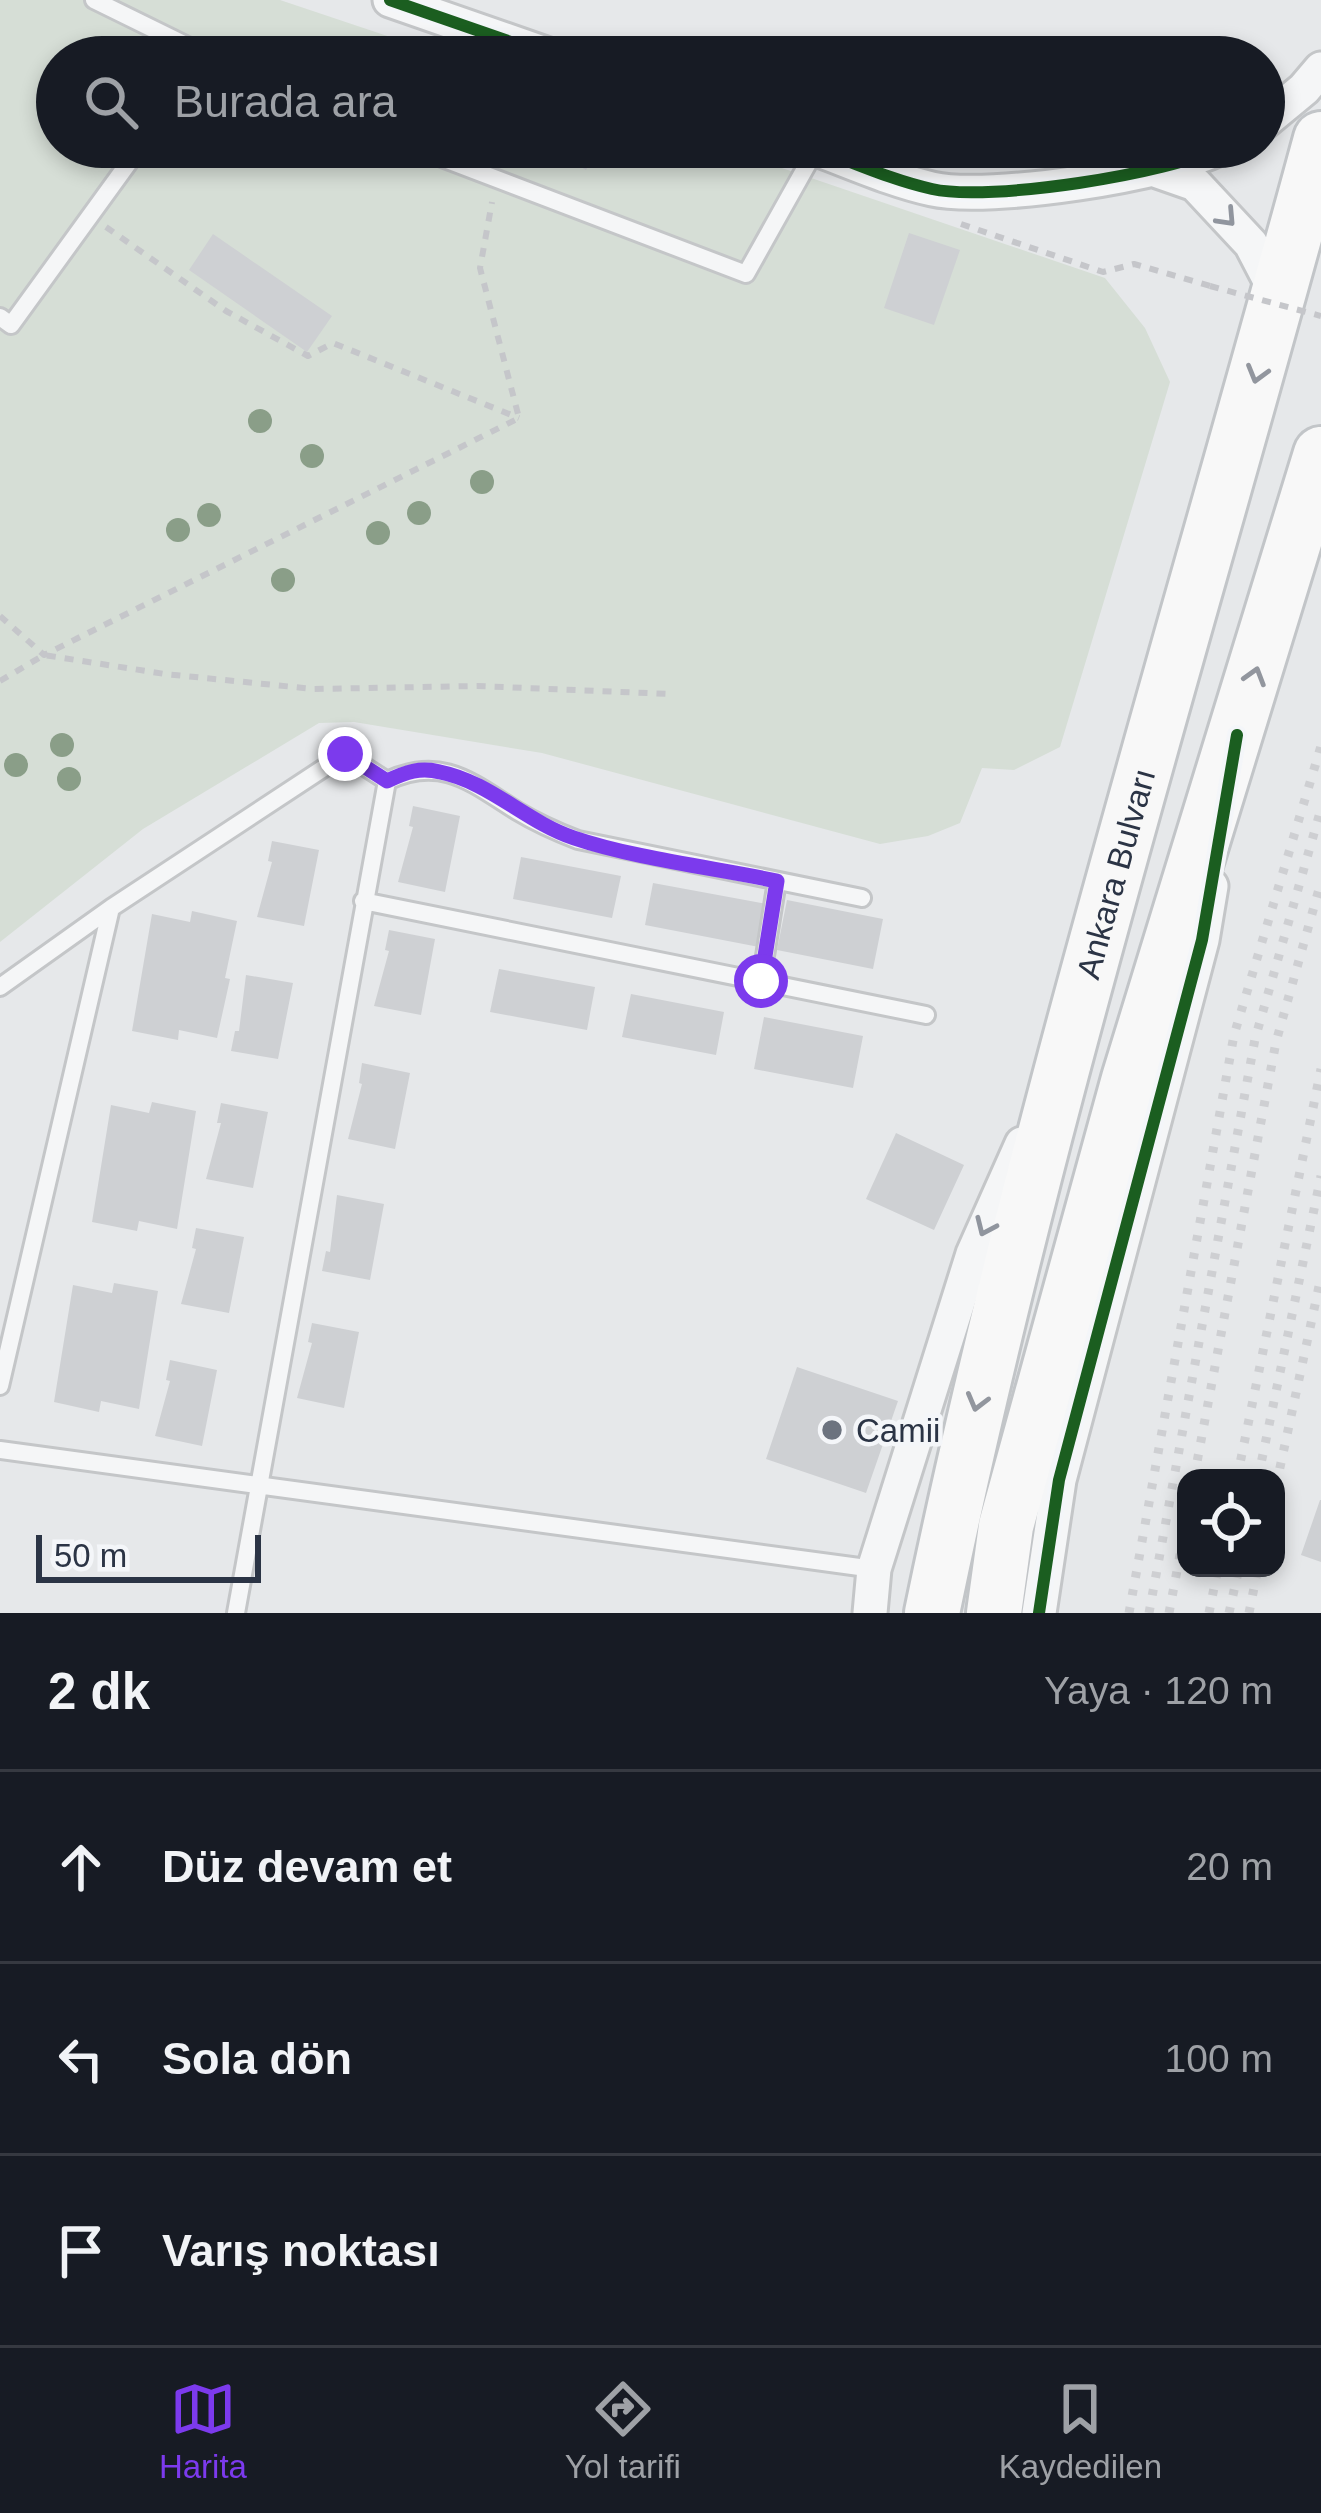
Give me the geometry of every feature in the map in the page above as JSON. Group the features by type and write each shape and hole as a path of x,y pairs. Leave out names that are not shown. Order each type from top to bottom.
{"main road":[{"name":"Ankara Bulvarı","path":"932,1613 970,1427 1067,1043 1300,306 1321,139"},
{"path":"994,1613 1006,1526 1129,1079 1321,454"}],"street":[{"path":"390,0 494,36"},
{"path":"1285,105 1321,70"},
{"path":"871,168 934,190 1016,193 1150,168 1195,184 1252,244 1300,306"},
{"path":"1039,1613 1059,1480 1202,940 1238,735"},
{"path":"870,1613 874,1569 973,1254 1067,1043"}],"lane":[{"path":"94,0 166,36"},
{"path":"0,317 11,326 125,168"},
{"path":"467,168 746,274 803,168"},
{"path":"0,987 345,754 387,781"},
{"path":"387,781 418,769 453,775 485,789 539,824 578,840 862,898"},
{"path":"236,1613 387,781"},
{"path":"761,981 777,881"},
{"path":"364,902 926,1015"},
{"path":"0,1386 111,908"},
{"path":"0,1450 874,1569"}],"path":[{"path":"496,179 480,268 519,418"},
{"path":"934,190 932,214 1103,272 1134,264 1300,306"},
{"path":"91,216 226,310 308,356 333,343 519,418"},
{"path":"0,681 519,418"},
{"path":"0,616 44,655 100,666 314,689 477,686 671,694"}],"shaded area":[{"path":"0,0 280,0 387,36 36,36 36,168 782,168 1105,278 1145,328 1170,382 1060,747 1014,770 982,768 960,823 928,836 880,844 542,753 354,722 319,723 143,829 0,942"}],"building":[{"path":"909,233 960,250 934,325 884,308"},
{"path":"213,234 332,316 307,352 189,270"},
{"path":"413,806 460,816 445,892 398,882 413,827 409,826"},
{"path":"272,841 319,850 304,926 257,917 272,862 268,861"},
{"path":"521,857 621,876 612,918 513,899"},
{"path":"653,883 767,904 759,947 645,925"},
{"path":"787,900 883,919 873,969 777,950"},
{"path":"192,911 237,921 217,1038 179,1030 178,1040 132,1031 152,914 190,922"},
{"path":"389,930 435,939 421,1015 374,1006 389,951 385,950"},
{"path":"499,969 595,987 587,1030 490,1012"},
{"path":"246,975 293,983 278,1059 231,1051 235,1031 239,1031"},
{"path":"631,994 724,1012 716,1055 622,1037"},
{"path":"764,1017 863,1036 853,1088 754,1069"},
{"path":"362,1063 410,1073 395,1149 348,1139 362,1084"},
{"path":"152,1102 196,1111 177,1229 139,1221 137,1231 92,1222 111,1105 149,1113"},
{"path":"221,1103 268,1112 253,1188 206,1179 221,1123 217,1123"},
{"path":"896,1133 964,1165 934,1230 866,1199"},
{"path":"337,1195 384,1204 370,1280 322,1271 326,1251 330,1252"},
{"path":"196,1228 244,1237 229,1313 181,1304 196,1249 192,1248"},
{"path":"114,1283 158,1291 139,1409 101,1401 99,1412 54,1402 73,1285 112,1293"},
{"path":"312,1323 359,1332 344,1408 297,1398 312,1343 308,1342"},
{"path":"170,1360 217,1370 202,1446 155,1436 170,1381 166,1380"},
{"name":"Camii","path":"797,1367 898,1401 866,1493 766,1459"},
{"path":"1321,1500 1321,1562 1301,1555"}],"railway":[{"path":"1129,1613 1234,1035 1321,746"},
{"path":"1149,1613 1255,1039 1321,809"},
{"path":"1196,1469 1276,1042 1321,882"},
{"path":"1239,1469 1321,1069"},
{"path":"1260,1469 1321,1176"},
{"path":"1280,1469 1321,1277"},
{"path":"1169,1613 1177,1571"},
{"path":"1209,1613 1216,1577"},
{"path":"1229,1613 1237,1577"},
{"path":"1249,1613 1256,1577"}],"cycle path":[{"path":"390,0 494,36"},
{"path":"867,168 901,181 959,192 1035,189 1158,168"},
{"path":"1039,1613 1059,1480 1202,940 1237,735"}],"place":[{"name":"Camii","path":"832,1430"}],"route":[{"path":"345,754 387,781 418,769 453,775 485,789 539,824 578,840 777,881 761,981"}]}
